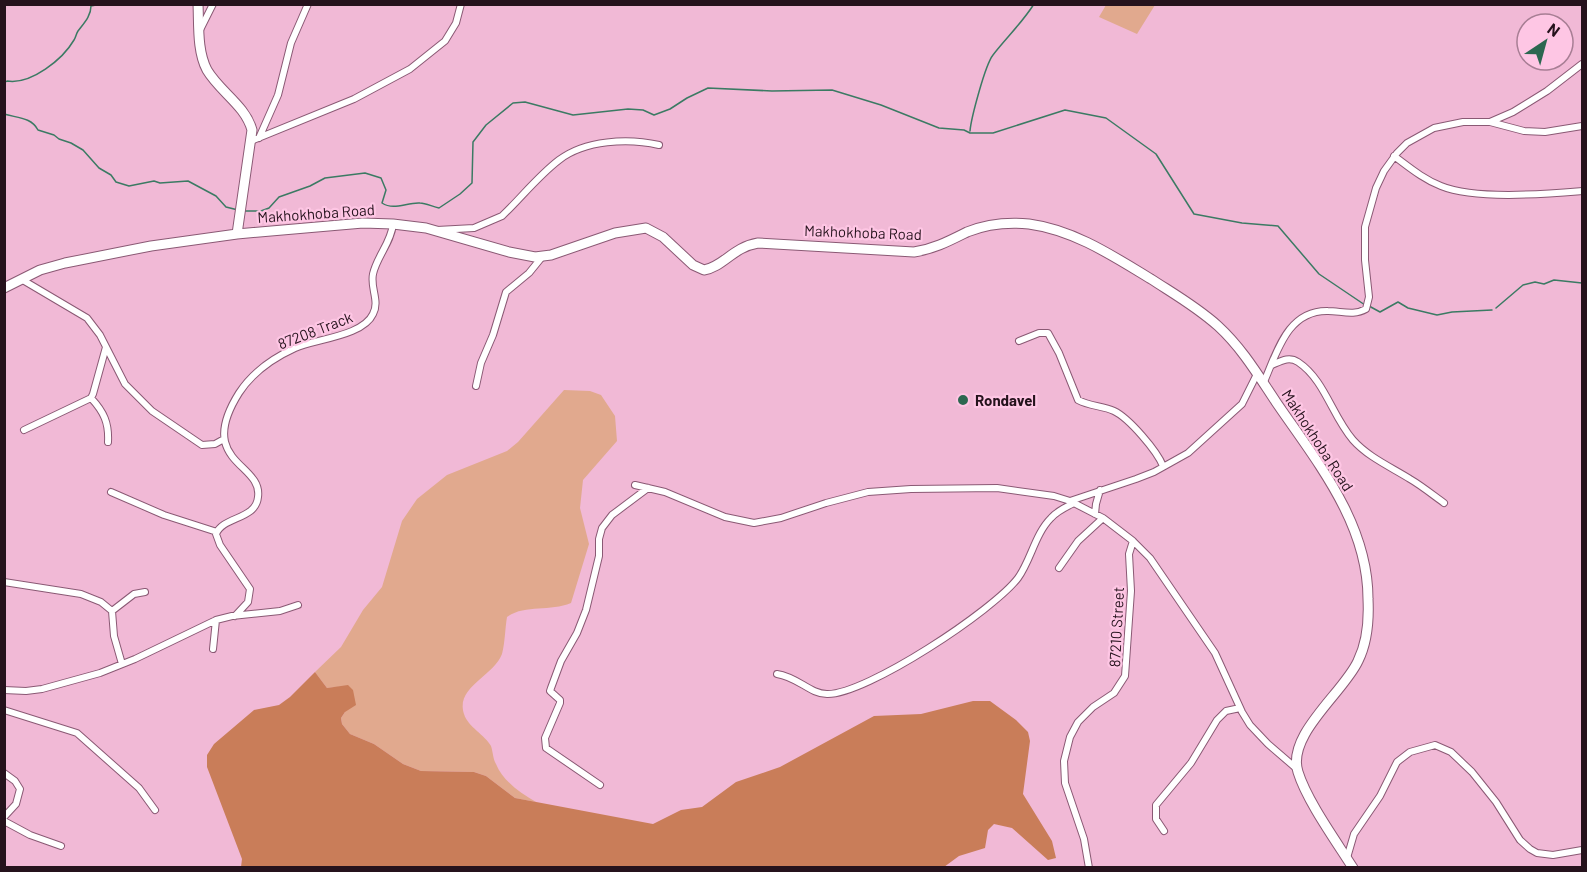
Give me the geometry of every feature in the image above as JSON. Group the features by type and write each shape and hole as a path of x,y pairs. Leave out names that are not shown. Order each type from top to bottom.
{"street":[{"path":"198,4 202,53 207,69 247,116 255,139"},
{"path":"200,30 213,4"},
{"path":"237,234 241,203 255,139 278,95 291,43 308,4"},
{"path":"255,139 354,99 410,69 445,40 456,23 461,4"},
{"path":"1490,122 1531,102 1582,64"},
{"path":"1263,384 1284,337 1299,319 1312,312 1356,312 1367,306 1365,227 1376,188 1384,171 1407,143 1434,128 1463,122 1490,122 1524,131 1545,132 1582,126"},
{"path":"436,230 474,228 495,220 561,158 573,152 590,146 617,142 647,142 659,145"},
{"path":"1394,156 1431,182 1463,192 1481,194 1582,191"},
{"name":"Makhokhoba Road","path":"4,288 40,270 90,257 237,234 335,225 393,224 436,230 509,252 542,256 615,233 646,228 663,237 693,265 704,270 714,267 739,248 758,243 914,252 936,247 989,225 1015,223 1039,226 1077,238 1113,255 1200,310 1234,342 1323,470 1348,515 1363,560 1368,599 1362,653 1353,671 1303,737 1297,769"},
{"name":"87208 Track","path":"224,439 226,423 235,401 243,387 257,373 284,353 355,329 371,318 376,303 373,276 376,265 392,235 393,224"},
{"path":"476,386 481,363 493,335 506,292 529,273 542,256"},
{"path":"21,279 87,318 94,325 125,384 152,411 184,435 202,445 215,444 224,439 230,454 258,486 258,500 254,507 244,516 222,526 217,532 220,545 250,590 248,602 235,616"},
{"path":"1019,341 1039,333 1048,333 1059,353 1078,400 1110,409 1123,416 1157,453 1163,466"},
{"path":"24,430 91,398 106,347"},
{"path":"1271,365 1288,359 1298,362 1323,388 1335,416 1354,441 1365,451 1444,503"},
{"path":"777,674 795,679 819,693 833,694 867,681 947,638 1014,583 1049,520 1072,502 1100,490 1119,486 1188,453 1242,404 1257,374"},
{"path":"91,398 107,421 108,442"},
{"path":"635,485 665,492 725,517 754,523 781,518 868,492 911,489 997,488 1047,494 1072,502 1103,518 1133,541 1158,569 1215,653 1240,708 1255,731 1297,769 1305,789 1350,863"},
{"path":"600,785 546,748 545,738 560,703 560,700 550,691 561,661 577,633 585,610 599,556 599,539 602,528 612,515 648,488"},
{"path":"1095,514 1100,490"},
{"path":"111,492 164,515 217,532"},
{"path":"1059,568 1078,541 1103,518"},
{"name":"87210 Street","path":"1089,867 1084,839 1065,783 1064,760 1070,737 1078,723 1093,707 1114,693 1125,676 1131,591 1129,554 1133,541"},
{"path":"4,582 81,594 101,602 112,611 114,636 122,664"},
{"path":"112,611 134,594 145,592"},
{"path":"4,690 42,689 100,673 216,620 280,611 298,605"},
{"path":"213,649 216,620"},
{"path":"1164,831 1156,819 1156,805 1191,763 1217,720 1226,711 1240,708"},
{"path":"4,710 77,733 139,788 156,810"},
{"path":"1350,863 1354,834 1380,796 1397,762 1410,752 1435,745 1451,752 1472,772 1496,802 1520,840 1530,849 1537,853 1553,855 1582,850"},
{"path":"4,773 15,781 20,789 16,804 4,819 30,835 61,846"}],"shaded area":[{"path":"1106,5 1155,5 1137,34 1099,17"},
{"path":"564,390 590,391 601,395 615,416 617,441 583,480 580,508 589,544 571,603 563,606 530,609 507,617 504,645 498,662 470,689 463,705 466,719 491,746 495,762 503,776 518,791 536,802 515,798 486,776 474,772 421,771 403,764 374,744 350,734 342,724 341,718 345,712 348,686 327,688 315,672 341,647 363,610 382,587 402,521 417,499 447,475 507,451 518,442"},
{"path":"315,672 327,688 348,685 353,690 356,705 345,712 341,718 342,724 350,734 374,744 403,764 421,771 474,772 486,776 515,798 653,824 681,810 702,807 736,782 780,767 874,716 921,714 973,701 990,701 1028,732 1030,741 1023,794 1052,841 1056,858 1048,860 1012,828 994,824 988,830 985,848 959,856 944,867 241,867 242,859 207,767 207,755 214,744 254,710 279,705"}],"waterway":[{"path":"4,83 36,75 54,62 74,40 91,6 101,4"},
{"path":"970,131 979,92 993,55 1034,4"},
{"path":"245,211 261,211 269,208 279,197 325,178 365,173 381,178 386,190 382,203 391,206 420,203 439,208 472,183 473,142 486,125 513,103 525,102 573,115 628,109 643,110 654,115 708,88 772,91 832,90 881,105 939,128 964,130 970,133 993,133 1065,110 1106,118 1156,154 1194,214 1242,223 1278,226 1319,274 1365,305"},
{"path":"4,114 28,120 38,130 54,135 83,150 116,182 129,186 154,181 160,183 188,181 216,196 226,207 238,210"},
{"path":"1496,308 1523,285 1535,282 1544,284 1554,280 1582,283"},
{"path":"1369,306 1380,312 1398,302 1408,308 1437,315 1492,310"}],"place":[{"name":"Rondavel","path":"963,400"}]}
